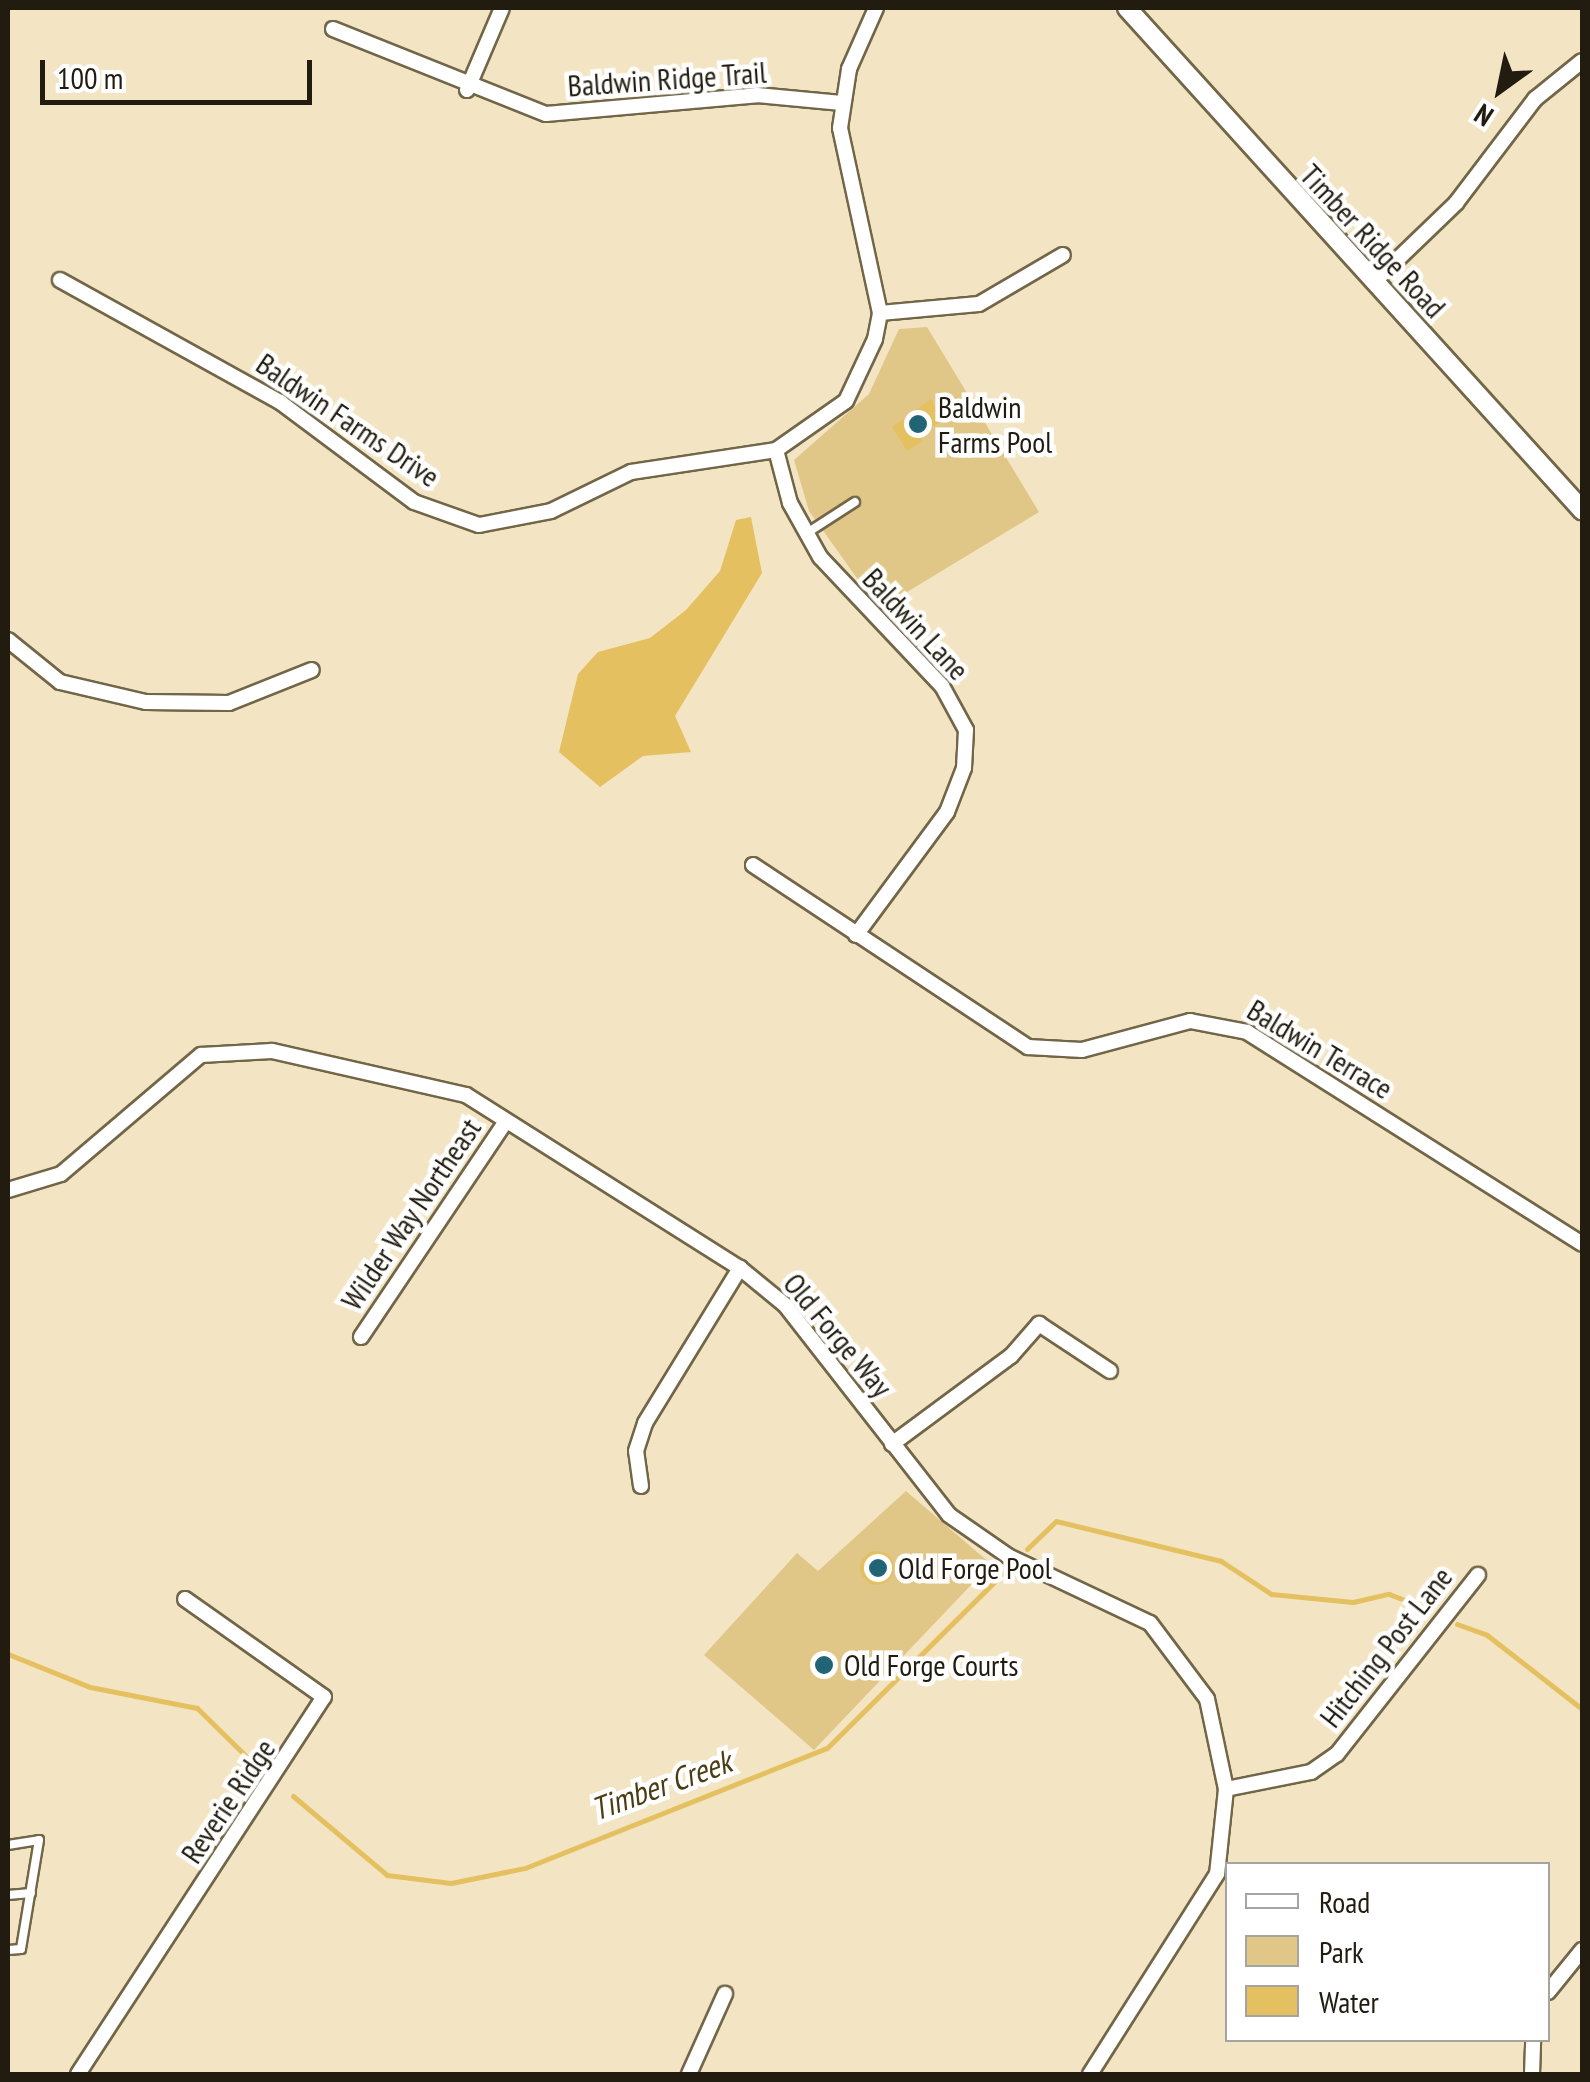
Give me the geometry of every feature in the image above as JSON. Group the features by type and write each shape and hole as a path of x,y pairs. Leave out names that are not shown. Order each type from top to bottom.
{"street":[{"path":"467,90 502,8"},
{"path":"876,8 842,102 842,154 880,313 979,304 1063,255"},
{"name":"Timber Ridge Road","path":"1127,8 1582,510"},
{"name":"Baldwin Ridge Trail","path":"334,30 467,90 568,116 742,96 842,102"},
{"path":"1374,282 1456,203 1535,99 1582,61"},
{"name":"Baldwin Farms Drive","path":"60,280 280,402 414,502 463,521 513,522 631,472 776,450 846,401 880,313"},
{"name":"Baldwin Lane","path":"776,450 807,534 854,601 942,686 966,730 964,768 947,812 856,935"},
{"path":"8,640 60,682 146,702 228,703 312,670"},
{"name":"Baldwin Terrace","path":"752,866 1028,1047 1082,1050 1190,1020 1248,1032 1582,1244"},
{"name":"Old Forge Way","path":"8,1190 61,1174 176,1070 232,1049 424,1079 506,1120 740,1268 785,1305 892,1444 982,1542 1123,1606 1172,1643 1208,1699 1226,1789 1222,1855 1207,1897 1090,2074"},
{"name":"Wilder Way Northeast","path":"360,1337 506,1120"},
{"path":"641,1486 636,1451 645,1424 740,1268"},
{"path":"892,1444 1011,1356 1038,1324 1110,1371"},
{"name":"Hitching Post Lane","path":"1226,1789 1311,1772 1337,1754 1478,1575"},
{"name":"Reverie Ridge","path":"78,2074 324,1697 185,1600"},
{"path":"1550,1990 1582,1950"},
{"path":"689,2074 725,1994"},
{"path":"1532,2042 1532,2074"}],"lane":[{"path":"807,534 855,502"},
{"path":"8,1845 40,1840 21,1949 8,1950"},
{"path":"8,1896 30,1893"}],"green space":[{"path":"927,327 1039,512 879,609 809,511 794,460 869,394 899,329"},
{"path":"906,1491 991,1564 814,1750 704,1655 797,1553 818,1571"}],"water":[{"name":"Baldwin Farms Pool","path":"931,399 944,421 918,433 923,441 907,451 892,427"},
{"path":"751,517 762,573 675,716 691,752 643,756 600,787 559,752 578,674 598,652 650,638 686,610 720,571 736,520"},
{"name":"Old Forge Pool","path":"877,1551 889,1556 894,1568 889,1580 877,1585 865,1580 860,1568 865,1556"}],"waterway":[{"name":"Timber Creek","path":"1027,1549 1056,1521 1221,1561 1271,1594 1353,1602 1389,1594 1428,1609"},
{"name":"Timber Creek","path":"293,1796 387,1875 451,1883 525,1868 827,1748 1005,1571"},
{"name":"Timber Creek","path":"1457,1624 1487,1635 1582,1709"},
{"name":"Timber Creek","path":"8,1654 90,1687 197,1708 258,1768"}],"place":[{"name":"Baldwin Farms Pool","path":"918,424"},
{"name":"Old Forge Pool","path":"878,1568"},
{"name":"Old Forge Courts","path":"824,1665"}]}
